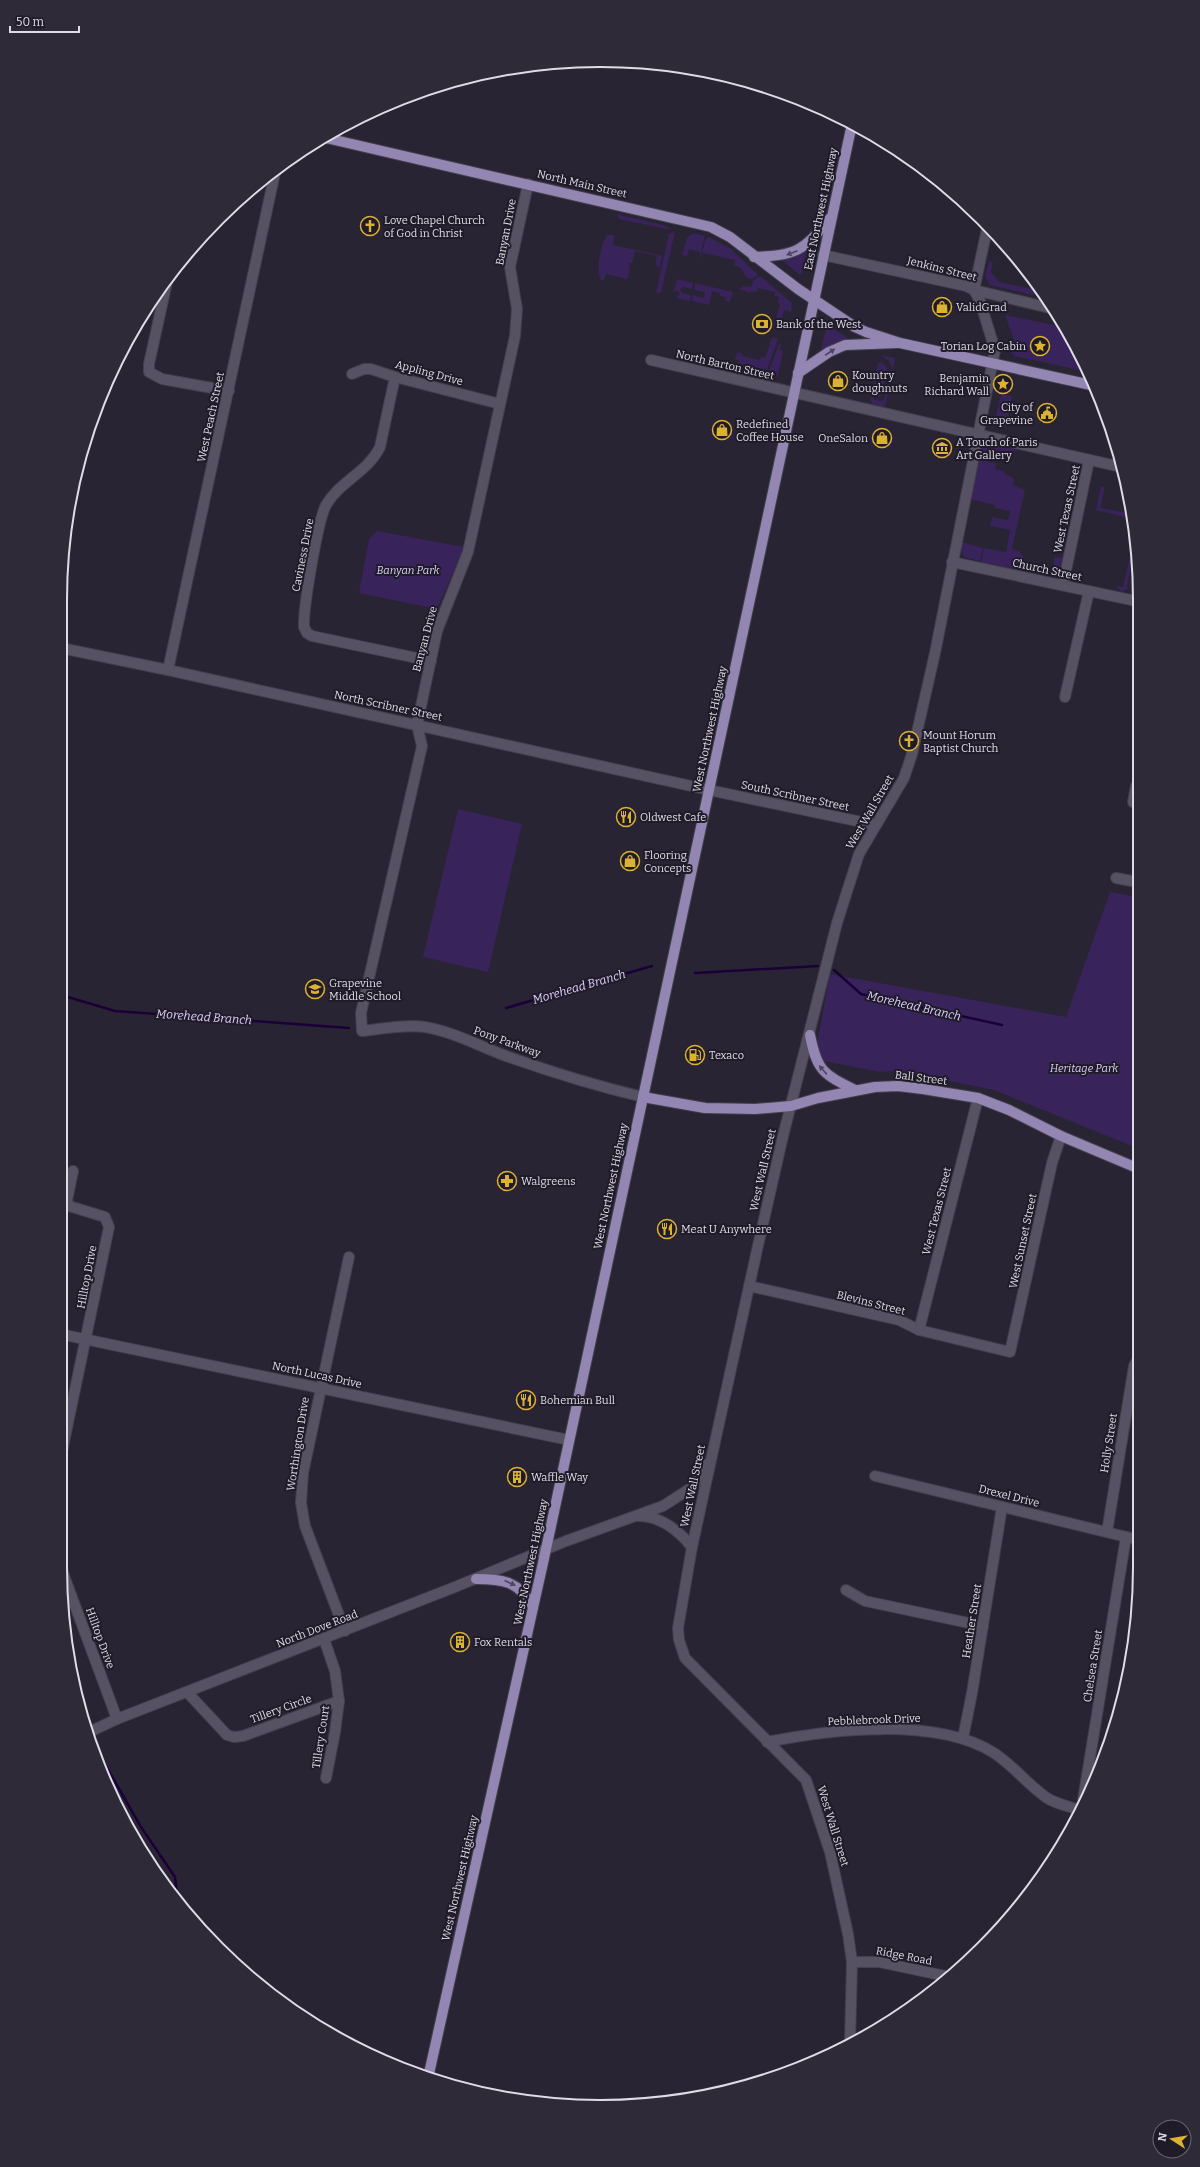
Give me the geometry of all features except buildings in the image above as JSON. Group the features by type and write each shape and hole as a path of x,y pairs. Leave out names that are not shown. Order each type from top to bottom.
{"main road":[{"name":"East Northwest Highway","path":"814,299 830,217 851,130"},
{"name":"North Main Street","path":"332,139 711,227 730,237 754,257 855,327 900,343"},
{"path":"754,257 793,254 812,240 830,217"},
{"name":"West Northwest Highway","path":"429,2072 533,1607 550,1547 569,1440 814,299"},
{"path":"798,373 829,352 845,345 900,343 1087,384"},
{"path":"810,1035 816,1060 821,1070 832,1079 855,1090"},
{"name":"Ball Street","path":"643,1097 710,1108 755,1109 791,1106 855,1090 898,1086 978,1098 1009,1110 1061,1136 1133,1166"},
{"path":"476,1579 505,1580 516,1586 527,1595 533,1607"}],"street":[{"name":"West Peach Street","path":"168,670 274,179"},
{"name":"Banyan Drive","path":"362,1031 361,1013 422,746 417,725 430,661 442,614 468,552 518,320 510,267 528,184"},
{"path":"974,290 986,233"},
{"name":"Jenkins Street","path":"823,255 966,286 974,290 1045,307"},
{"name":"West Wall Street","path":"850,2037 852,1962 830,1852 806,1780 685,1658 679,1640 678,1628 692,1547 749,1286 791,1106 850,878 859,854 904,778 912,754 979,436 995,350 980,301 974,290"},
{"path":"164,294 149,364 149,372 162,379 229,391"},
{"name":"North Barton Street","path":"651,360 778,390 794,391 979,436 1116,466"},
{"name":"Appling Drive","path":"352,374 364,369 371,369 395,377 500,404"},
{"name":"Caviness Drive","path":"395,377 380,447 376,455 357,475 343,484 326,505 315,549 304,627 307,633 312,636 430,661"},
{"name":"West Texas Street","path":"1063,585 1089,460"},
{"name":"Church Street","path":"952,562 1133,600"},
{"path":"1065,697 1089,591"},
{"name":"North Scribner Street","path":"67,649 168,670 709,790"},
{"name":"South Scribner Street","path":"709,790 876,825"},
{"path":"1132,802 1133,798"},
{"path":"1116,878 1133,881"},
{"name":"Pony Parkway","path":"362,1031 417,1027 448,1032 504,1055 581,1081 643,1097"},
{"name":"West Texas Street","path":"919,1330 978,1098"},
{"name":"West Sunset Street","path":"1010,1352 1052,1163 1061,1136"},
{"name":"Hilltop Drive","path":"67,1430 87,1340 109,1227 105,1217 69,1206 67,1200 73,1171"},
{"name":"Worthington Drive","path":"345,1631 305,1526 301,1503 303,1472 349,1257"},
{"name":"Blevins Street","path":"749,1286 899,1320 919,1330 1010,1352"},
{"name":"North Lucas Drive","path":"67,1336 569,1440"},
{"name":"Holly Street","path":"1107,1532 1133,1372"},
{"name":"North Dove Road","path":"92,1729 476,1579 605,1525 634,1517 663,1506 691,1488 712,1455"},
{"name":"Drexel Drive","path":"875,1476 1133,1539"},
{"name":"Heather Street","path":"963,1738 972,1693 1002,1507"},
{"path":"634,1517 646,1516 669,1525 682,1534 692,1547"},
{"name":"Chelsea Street","path":"1085,1787 1126,1537"},
{"name":"Hilltop Drive","path":"68,1585 117,1719"},
{"path":"846,1590 865,1601 983,1626"},
{"path":"324,1639 335,1671 338,1701"},
{"name":"Tillery Circle","path":"187,1692 223,1732 234,1737 243,1736 338,1701"},
{"name":"Tillery Court","path":"326,1778 335,1732 338,1701"},
{"name":"Pebblebrook Drive","path":"767,1742 796,1736 870,1730 924,1730 942,1732 963,1738 993,1753 1048,1799 1075,1809"},
{"name":"Ridge Road","path":"852,1962 879,1962 942,1975"}],"green space":[{"path":"617,214 666,226 672,230 619,219"},
{"path":"675,232 661,292 656,293 669,234"},
{"path":"693,233 705,236 699,260 700,252 689,249 687,256 682,255 687,238"},
{"path":"608,235 614,235 613,245 662,256 659,270 658,266 655,265 657,256 635,251 632,263 629,263 630,270 627,279 606,274 604,280 601,280 599,276 599,264 601,250 605,238"},
{"path":"709,237 731,249 757,274 757,276 752,279 746,277 741,268 734,265 735,260 703,253 700,260 706,238"},
{"path":"806,251 802,273 800,275 782,260 792,258"},
{"path":"989,261 993,262 991,272 999,282 1032,289 1036,294 1033,295 990,285 985,276"},
{"path":"760,276 792,303 791,312 784,310 781,320 776,319 780,304 778,303 779,297 774,296 775,292 758,288 757,292 751,291 751,293 739,289 744,286 751,287 754,280"},
{"path":"677,279 693,283 692,289 683,287 680,289 682,293 691,295 690,301 676,298 680,294 677,290 674,292"},
{"path":"695,283 733,292 730,302 726,301 725,297 720,296 720,293 712,291 709,305 692,301 693,295 704,298 705,292 694,290"},
{"path":"1005,315 1057,326 1081,370 1014,356 1007,346 1017,348"},
{"path":"827,325 848,338 849,341 820,353"},
{"path":"772,337 778,339 767,370 738,363 739,360 735,360 737,352 742,353 742,356 759,360 760,357 765,358"},
{"path":"779,344 781,345 780,350 783,351 778,376 768,373"},
{"path":"880,355 895,358 885,407 873,404 870,399 871,397 874,398 874,400 884,400 892,367 889,361"},
{"path":"882,362 887,368 882,394 879,397 872,396 873,393 879,394 880,389 873,387 878,363"},
{"path":"1001,394 1012,396 1006,427 994,424"},
{"path":"988,444 1016,449 1014,454 997,450 995,461 980,458 982,448"},
{"path":"979,460 996,463 995,469 1004,471 1004,473 1014,479 1013,485 1025,490 1012,549 1020,552 1028,564 1040,567 1038,573 981,562 984,548 1006,552 1010,530 990,526 992,517 1008,520 1010,511 995,508 995,505 971,499"},
{"path":"1101,486 1105,487 1100,508 1125,513 1126,517 1096,510"},
{"path":"1071,511 1059,574 1055,577 1052,576 1055,557 1061,558 1063,551 1056,549 1056,547 1064,547"},
{"name":"Banyan Park","path":"377,531 464,547 437,609 359,593 369,539"},
{"path":"962,542 983,548 980,561 964,557 960,547"},
{"path":"1131,553 1132,562 1127,586 1128,589 1123,592 1116,588 1117,586 1123,587"},
{"path":"458,809 522,824 488,972 423,957"},
{"name":"Heritage Park","path":"1110,892 1133,896 1133,1146 994,1090 901,1071 880,1072 824,1061 816,1050 830,974 1066,1017"}],"waterway":[{"name":"Morehead Branch","path":"506,1008 652,966"},
{"name":"Morehead Branch","path":"695,973 818,966"},
{"name":"Morehead Branch","path":"834,970 861,994 1002,1025"},
{"name":"Morehead Branch","path":"67,997 115,1011 349,1028"},
{"path":"106,1766 141,1827 175,1877 177,1890"}],"place":[{"name":"Love Chapel Church of God in Christ","path":"370,226"},
{"name":"ValidGrad","path":"942,307"},
{"name":"Bank of the West","path":"762,324"},
{"name":"Torian Log Cabin","path":"1040,346"},
{"name":"Kountry doughnuts","path":"838,381"},
{"name":"Benjamin Richard Wall","path":"1003,384"},
{"name":"City of Grapevine","path":"1047,413"},
{"name":"Redefined Coffee House","path":"722,430"},
{"name":"OneSalon","path":"882,438"},
{"name":"A Touch of Paris Art Gallery","path":"942,448"},
{"name":"Mount Horum Baptist Church","path":"909,741"},
{"name":"Oldwest Cafe","path":"626,817"},
{"name":"Flooring Concepts","path":"630,861"},
{"name":"Grapevine Middle School","path":"315,989"},
{"name":"Texaco","path":"695,1055"},
{"name":"Walgreens","path":"507,1181"},
{"name":"Meat U Anywhere","path":"667,1229"},
{"name":"Bohemian Bull","path":"526,1400"},
{"name":"Waffle Way","path":"517,1477"},
{"name":"Fox Rentals","path":"460,1642"}]}
